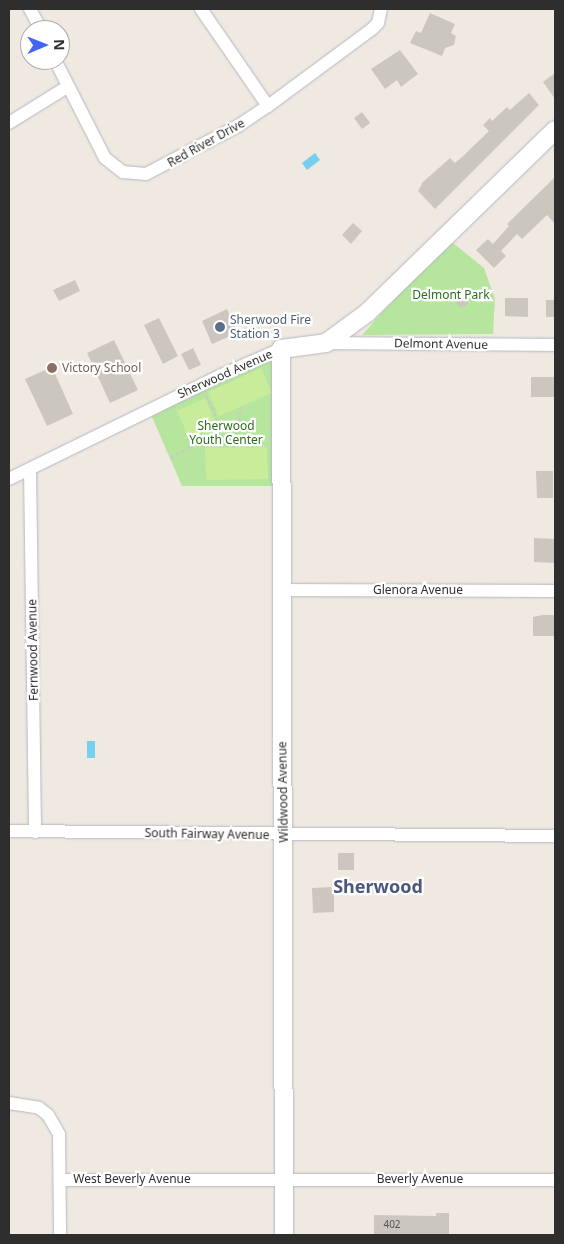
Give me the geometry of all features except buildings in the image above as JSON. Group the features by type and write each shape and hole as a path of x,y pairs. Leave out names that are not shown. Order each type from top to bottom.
{"street":[{"path":"201,9 268,106"},
{"name":"Red River Drive","path":"59,70 105,158 113,166 134,175 154,172 238,126 268,106 372,29 380,17 381,9"},
{"path":"9,122 67,87"},
{"name":"Sherwood Avenue","path":"9,479 201,384 281,350 326,342 368,312 555,130"},
{"name":"Delmont Avenue","path":"326,342 555,345"},
{"name":"Wildwood Avenue","path":"281,350 284,1235"},
{"name":"Fernwood Avenue","path":"30,469 35,832"},
{"name":"Glenora Avenue","path":"281,590 555,591"},
{"name":"South Fairway Avenue","path":"9,831 555,836"},
{"name":"West Beverly Avenue","path":"9,1103 39,1108 54,1124 59,1134 61,1180 284,1178"},
{"name":"Beverly Avenue","path":"284,1178 555,1180"},
{"path":"60,1235 61,1180"}],"path":[{"path":"201,384 222,431"},
{"path":"234,447 241,407"},
{"path":"170,458 222,431 259,423"}],"green space":[{"name":"Delmont Park","path":"448,239 484,268 495,299 493,334 362,335"},
{"name":"Sherwood Youth Center","path":"281,349 281,486 182,486 149,410"},
{"path":"261,368 272,393 219,416 208,392"},
{"path":"205,398 217,425 189,438 177,411"},
{"path":"267,447 268,479 206,480 205,448"}],"water":[{"path":"315,153 320,160 307,170 302,163"},
{"path":"87,741 95,741 95,758 87,758"}],"place":[{"name":"Sherwood Fire Station 3","path":"220,327"},
{"name":"Victory School","path":"52,368"}],"district":[{"name":"Sherwood","path":"378,886"}]}
